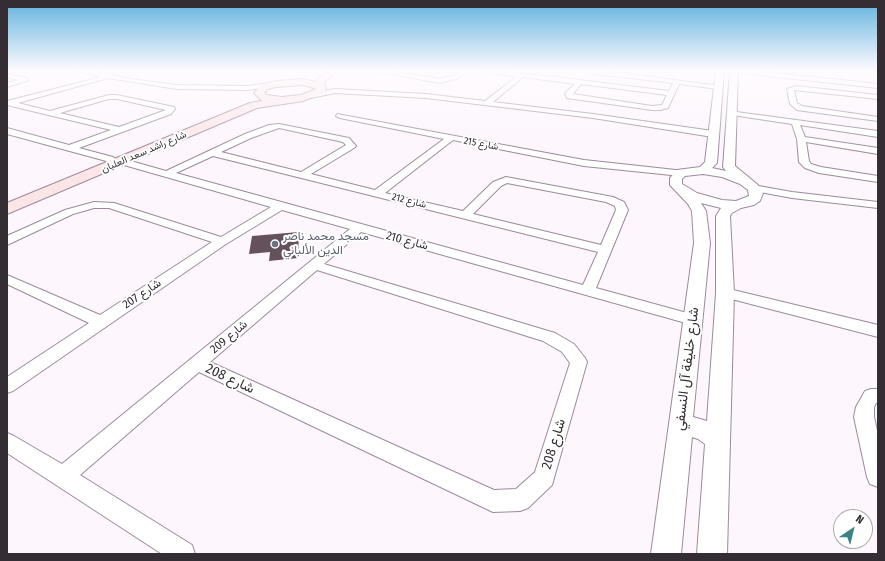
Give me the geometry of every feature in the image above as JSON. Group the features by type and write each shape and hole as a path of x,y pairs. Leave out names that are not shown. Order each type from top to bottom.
{"main road":[{"name":"شارع راشد سعد العلبان","path":"115,160 249,102 255,97"},
{"path":"267,97 272,100 282,100"},
{"name":"شارع راشد سعد العلبان","path":"7,209 64,181 254,105 302,97"},
{"name":"شارع راشد سعد العلبان","path":"7,200 64,181"}],"street":[{"path":"8,103 30,97"},
{"path":"51,113 108,97"},
{"path":"72,147 168,112 171,109 118,97"},
{"path":"433,97 593,116 713,134"},
{"path":"487,103 494,97"},
{"path":"578,97 660,108 665,106 668,97"},
{"path":"717,97 711,163 703,170 680,183 706,201 747,193 792,195 878,205"},
{"path":"733,97 729,166 747,193"},
{"path":"792,97 794,104 800,108 878,119"},
{"path":"8,103 121,130"},
{"path":"732,113 878,134"},
{"name":"شارع 215","path":"340,116 563,159 623,168 680,183"},
{"path":"795,122 801,139 804,162 808,166 819,170 878,179"},
{"path":"167,174 248,136 265,129 279,126 346,140 349,143 350,146 303,175"},
{"name":"شارع 210","path":"7,131 72,147 358,228 693,320"},
{"path":"378,193 450,138"},
{"path":"801,139 878,151"},
{"name":"شارع 212","path":"212,153 605,250"},
{"path":"703,170 725,174 747,193"},
{"path":"466,215 497,184 506,180 609,199 620,204 622,210 588,290"},
{"name":"شارع خليفة آل النسفي","path":"666,554 702,243 699,211 680,183"},
{"path":"712,554 725,293 723,216 727,210 747,193"},
{"path":"7,241 69,212 94,205 110,205 222,241"},
{"name":"شارع 207","path":"7,386 222,241 280,206"},
{"name":"شارع 209","path":"63,476 358,228"},
{"name":"شارع 208","path":"198,364 493,500 520,500 544,478 579,362 568,348 549,337 314,265"},
{"path":"7,279 101,322"},
{"path":"725,293 878,331"},
{"path":"878,396 871,396 865,407 864,417 878,477"},
{"path":"681,426 693,427 718,439"},
{"path":"7,442 63,476 183,554"}],"building":[{"name":"مسجد محمد ناصر الدين الألباني","path":"299,232 298,258 269,261 270,252 249,254 252,236"}],"place":[{"name":"مسجد محمد ناصر الدين الألباني","path":"275,244"}]}
